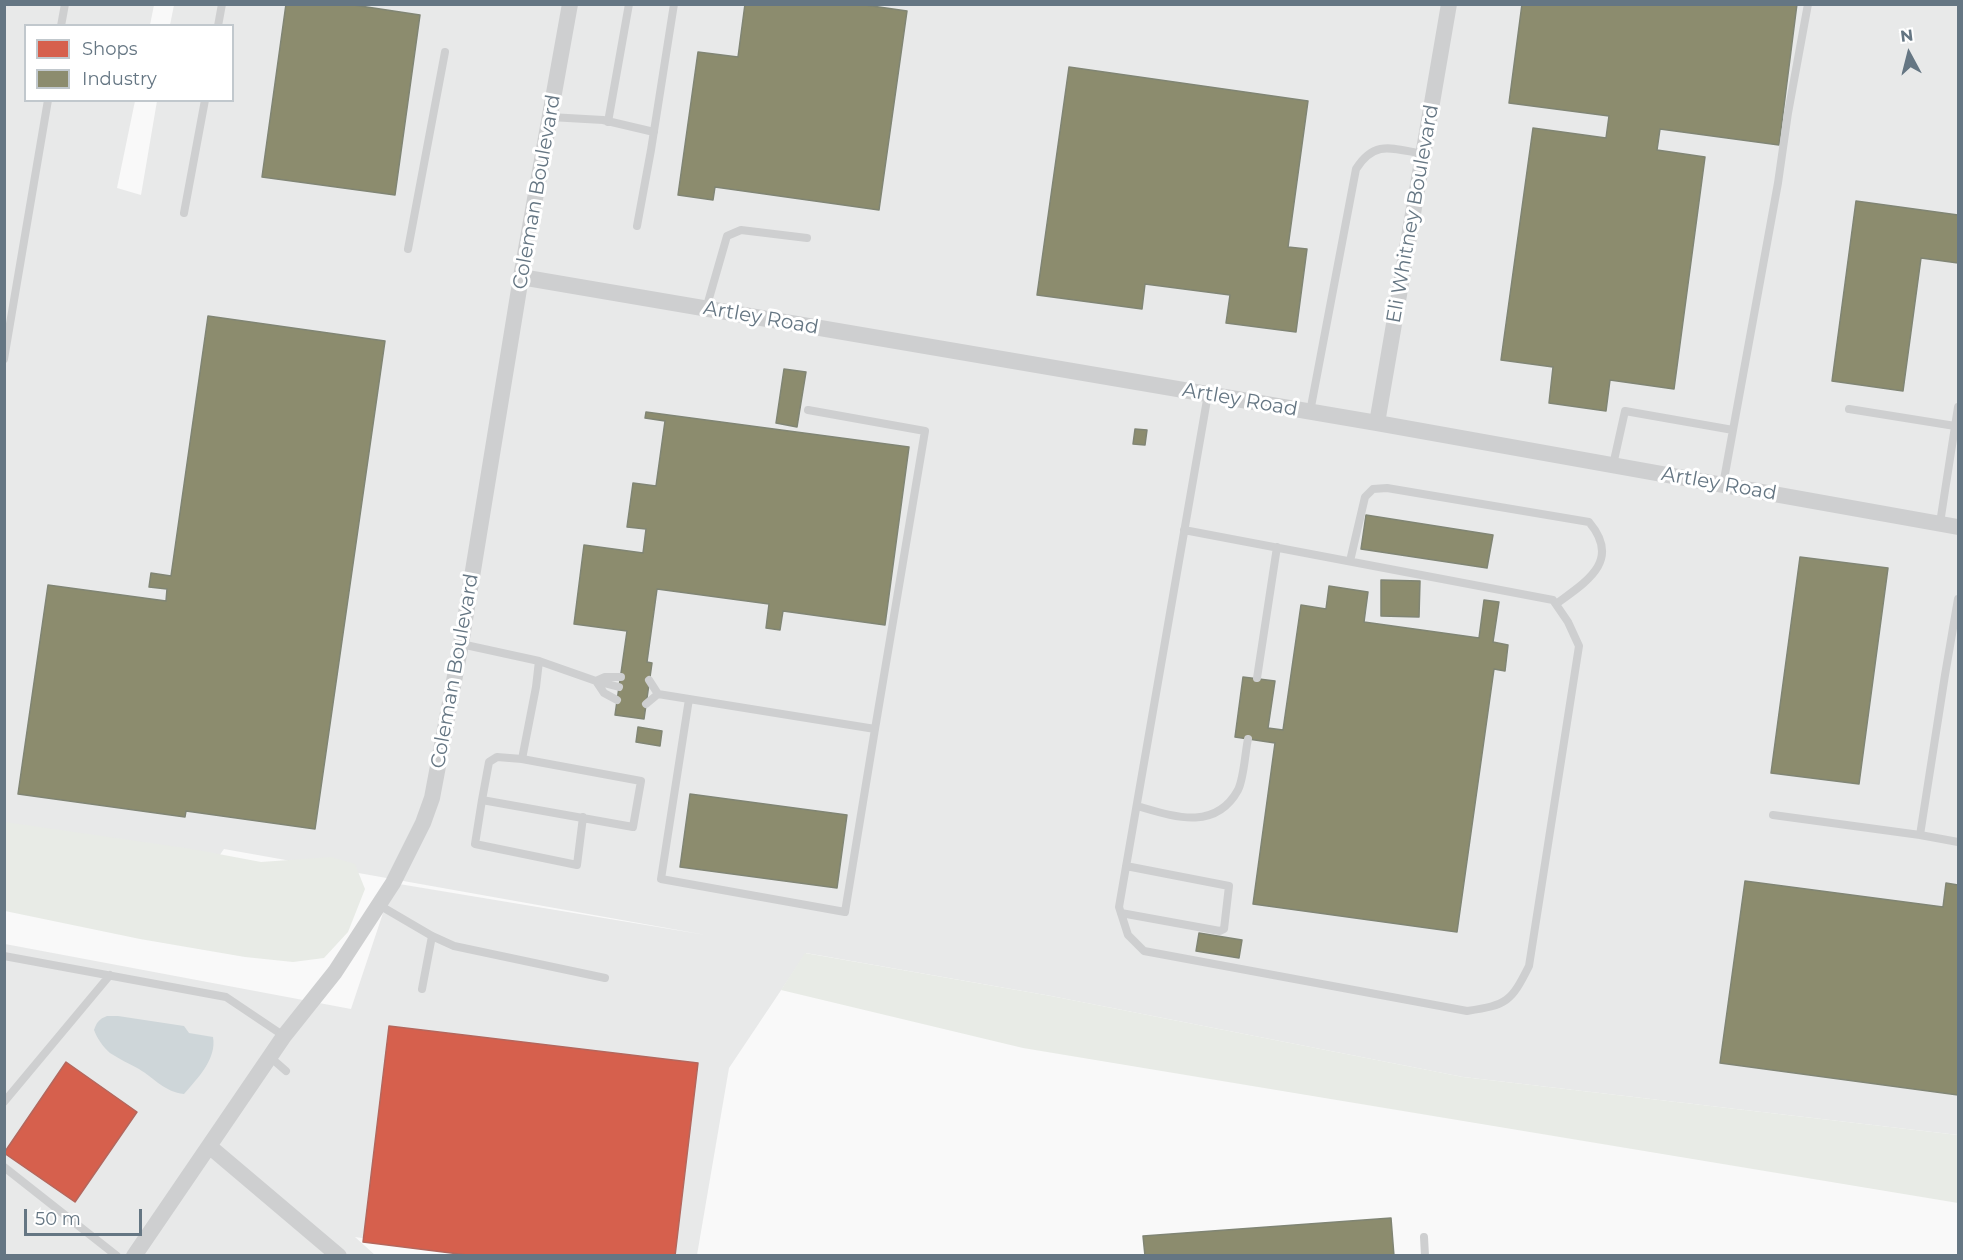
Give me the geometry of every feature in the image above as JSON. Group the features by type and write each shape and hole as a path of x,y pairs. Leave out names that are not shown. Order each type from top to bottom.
{"street":[{"name":"Coleman Boulevard","path":"134,1256 284,1036 335,972 379,905 393,883 423,823 432,798 461,644 521,277 570,4"},
{"name":"Eli Whitney Boulevard","path":"1377,423 1449,4"},
{"name":"Artley Road","path":"521,277 1310,411 1959,527"},
{"path":"209,1146 339,1256"}],"lane":[{"path":"61,24 65,4"},
{"path":"218,24 222,4"},
{"path":"608,122 629,4"},
{"path":"637,226 674,4"},
{"path":"1723,485 1808,4"},
{"path":"408,249 445,52"},
{"path":"4,360 48,102"},
{"path":"184,213 205,102"},
{"path":"550,117 608,122 654,132"},
{"path":"1310,411 1356,169 1364,156 1373,150 1389,148 1423,154"},
{"path":"706,309 727,236 741,230 807,238"},
{"path":"1184,530 1553,600 1568,622 1579,646 1529,966 1512,996 1498,1006 1467,1011 1144,951 1128,935 1119,907 1137,806 1184,530 1208,394"},
{"path":"1940,523 1959,407"},
{"path":"1849,409 1955,426"},
{"path":"689,699 661,879 845,912 925,431 808,410"},
{"path":"1613,465 1625,411 1733,430"},
{"path":"1350,561 1365,496 1373,489 1387,488 1589,522 1596,530 1602,546 1601,562 1589,580 1556,604"},
{"path":"1257,678 1277,547"},
{"path":"1920,835 1959,599"},
{"path":"461,644 539,661 619,687"},
{"path":"522,759 539,661"},
{"path":"596,681 605,677 621,677"},
{"path":"650,680 658,694"},
{"path":"596,681 604,693 617,700"},
{"path":"648,693 875,729"},
{"path":"646,704 658,694"},
{"path":"1137,806 1177,818 1198,818 1212,814 1227,804 1239,789 1248,739"},
{"path":"482,800 583,817 633,827 641,781 522,759 497,757 489,762 482,800 475,844 577,865 583,817"},
{"path":"1773,815 1959,842"},
{"path":"1121,913 1220,931 1224,929 1229,886 1126,866"},
{"path":"379,905 454,946 605,978"},
{"path":"422,989 432,936"},
{"path":"4,956 226,997 284,1036"},
{"path":"4,1102 110,975"},
{"path":"270,1058 286,1071"},
{"path":"4,1167 117,1256"},
{"path":"1424,1237 1425,1256"}],"shaded area":[{"path":"5,5 154,5 150,24 24,24 24,102 135,102 117,188 141,195 157,102 234,102 234,24 170,24 174,5 1958,5 1958,1135 1463,1077 1051,996 806,953 729,1068 697,1255 481,1256 355,1237 375,1255 5,1255 5,944 351,1009 393,883 706,935 224,849 214,863 5,833"},
{"path":"5,822 192,849 261,862 331,857 355,864 365,889 348,932 324,958 293,962 245,957 140,939 5,911"},
{"path":"805,953 1051,996 1463,1077 1958,1135 1958,1203 1023,1048 781,990"},
{"path":"107,1016 184,1026 189,1033 213,1037 209,1061 184,1094 171,1091 105,1048 94,1030 99,1021"}],"building: Shops":[{"path":"389,1026 698,1063 675,1256 475,1256 363,1242"},
{"path":"66,1062 137,1112 75,1202 4,1153"}],"building: Industry":[{"path":"286,4 347,4 420,15 395,195 262,177"},
{"path":"745,4 858,4 907,11 879,210 715,187 713,200 678,195 698,52 738,57"},
{"path":"1522,4 1797,4 1779,145 1660,129 1657,150 1705,157 1674,389 1610,380 1606,411 1549,403 1553,367 1501,360 1533,128 1606,138 1609,116 1509,103"},
{"path":"1069,67 1308,101 1288,247 1307,249 1296,332 1226,323 1230,295 1145,284 1142,309 1037,295"},
{"path":"1856,201 1958,215 1958,263 1921,258 1903,391 1832,381"},
{"path":"208,316 385,341 315,829 186,811 185,817 18,794 48,585 166,601 167,589 149,587 151,573 171,576"},
{"path":"784,369 806,372 797,427 776,423"},
{"path":"646,412 909,447 885,625 783,611 780,630 766,628 769,604 657,589 647,662 652,663 644,719 615,715 627,631 574,624 584,545 643,553 646,529 627,527 633,483 656,486 665,421 645,418"},
{"path":"1135,429 1147,430 1145,445 1133,444"},
{"path":"1366,515 1493,535 1487,568 1361,549"},
{"path":"1800,557 1888,568 1859,784 1771,773"},
{"path":"1381,580 1420,581 1419,617 1381,616"},
{"path":"1329,586 1368,592 1364,622 1479,638 1484,600 1499,602 1493,642 1508,645 1505,671 1494,669 1457,932 1253,904 1275,743 1235,737 1243,677 1275,681 1268,728 1283,730 1301,605 1326,609"},
{"path":"638,727 662,731 660,746 636,742"},
{"path":"690,794 847,815 837,888 680,867"},
{"path":"1745,881 1943,907 1946,883 1958,885 1958,1095 1720,1063"},
{"path":"1199,933 1242,940 1239,958 1196,951"},
{"path":"1391,1218 1394,1256 1145,1256 1143,1236"}]}
